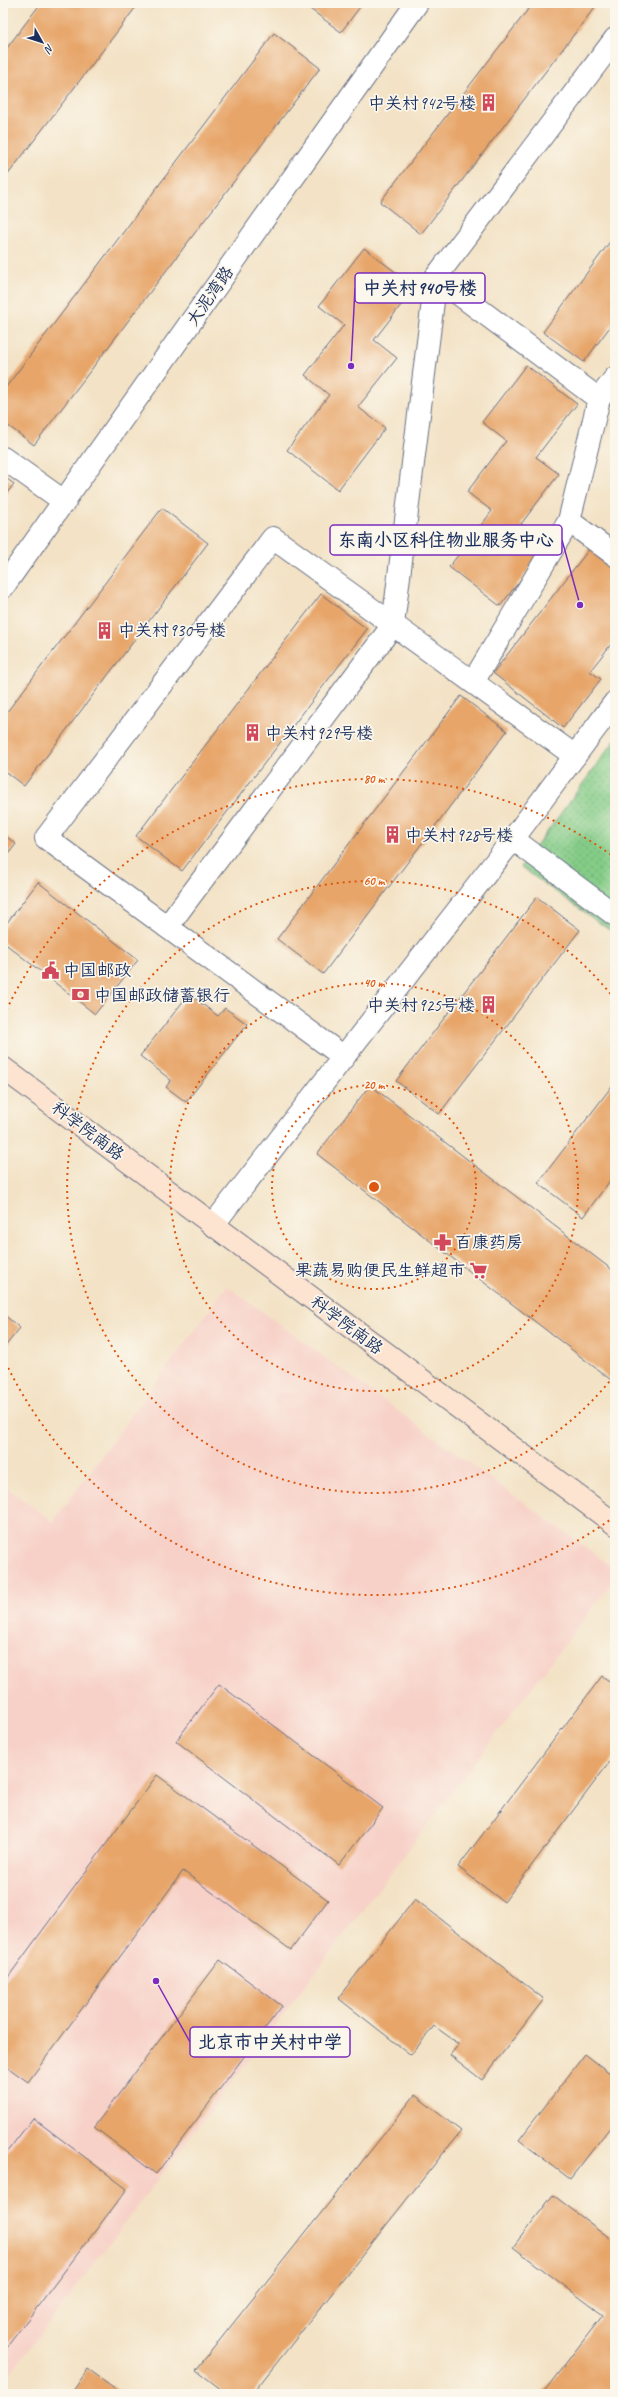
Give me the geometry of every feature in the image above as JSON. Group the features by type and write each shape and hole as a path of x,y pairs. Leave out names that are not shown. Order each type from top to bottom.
{"street":[{"name":"大泥湾路","path":"3,587 65,502 417,3"},
{"path":"167,927 393,625 436,277 615,39"},
{"path":"436,277 599,399"},
{"path":"473,682 569,521 599,399 615,378"},
{"path":"3,458 65,502"},
{"path":"569,521 615,555"},
{"path":"344,1057 46,838 273,538 575,756"},
{"path":"213,1225 513,839 615,702"},
{"path":"513,839 615,915"},
{"name":"科学院南路","path":"3,1068 615,1524"}],"shaded area":[{"path":"227,1286 615,1569 615,1578 3,2383 3,1485 53,1522"}],"green space":[{"path":"615,740 615,934 521,867"}],"building":[{"path":"41,3 139,3 3,181 3,53"},
{"path":"302,3 363,3 341,32"},
{"name":"中关村942号楼","path":"533,3 598,3 421,234 380,202"},
{"path":"274,33 320,68 34,445 3,422 3,391"},
{"path":"615,235 615,320 584,362 543,332"},
{"path":"364,248 415,287 374,340 397,358 358,407 385,428 338,490 287,450 329,395 305,375 344,325 319,306"},
{"path":"526,365 577,404 536,457 559,474 521,524 548,545 500,606 449,567 492,511 467,492 506,441 482,422"},
{"path":"3,476 14,484 3,498"},
{"name":"中关村930号楼","path":"162,508 208,543 24,786 3,770 3,717"},
{"path":"590,548 615,567 615,645 612,643 590,671 601,679 563,728 493,673"},
{"name":"中关村929号楼","path":"321,594 367,629 182,871 136,836"},
{"name":"中关村928号楼","path":"461,696 507,731 323,974 277,939"},
{"path":"3,834 16,844 3,861"},
{"path":"38,882 138,960 95,1014 3,942 3,928"},
{"name":"中关村925号楼","path":"537,897 580,930 439,1114 396,1081"},
{"path":"189,994 218,1016 225,1008 247,1024 186,1102 166,1087 171,1080 140,1056"},
{"path":"615,1082 615,1174 583,1217 538,1183"},
{"path":"370,1085 615,1272 615,1383 317,1154"},
{"path":"3,1314 20,1328 3,1349"},
{"path":"602,1676 615,1685 615,1755 504,1902 458,1867"},
{"path":"219,1684 383,1808 339,1865 176,1741"},
{"path":"157,1775 328,1900 291,1950 183,1871 28,2082 3,2064 3,1984"},
{"path":"415,1899 544,1999 482,2080 450,2055 459,2044 434,2026 411,2055 338,1998"},
{"path":"220,1960 282,2006 156,2174 94,2127"},
{"path":"585,2054 615,2077 615,2121 570,2179 519,2140"},
{"path":"415,2095 461,2131 252,2394 227,2394 196,2370"},
{"path":"33,2118 127,2189 3,2352 3,2157"},
{"path":"553,2195 615,2242 615,2394 542,2394 603,2315 513,2247"},
{"path":"88,2369 123,2394 71,2394"}],"place":[{"name":"中关村942号楼","path":"489,103"},
{"name":"中关村940号楼","path":"351,366"},
{"name":"东南小区科住物业服务中心","path":"580,605"},
{"name":"中关村930号楼","path":"105,630"},
{"name":"中关村929号楼","path":"252,733"},
{"name":"中关村928号楼","path":"392,835"},
{"name":"中国邮政","path":"50,970"},
{"name":"中国邮政储蓄银行","path":"81,995"},
{"name":"中关村925号楼","path":"488,1005"},
{"name":"百康药房","path":"442,1242"},
{"name":"果蔬易购便民生鲜超市","path":"478,1270"},
{"name":"北京市中关村中学","path":"156,1981"}]}
